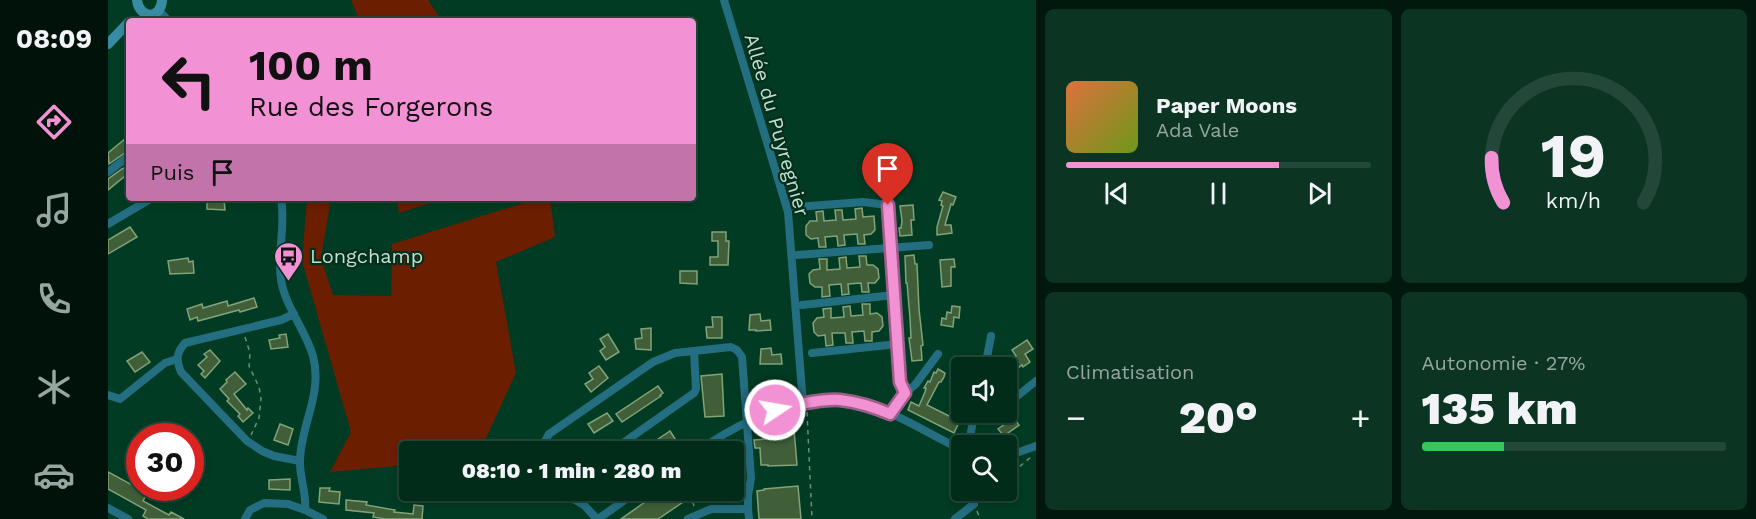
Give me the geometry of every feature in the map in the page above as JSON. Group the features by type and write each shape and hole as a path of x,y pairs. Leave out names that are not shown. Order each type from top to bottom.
{"main road":[{"path":"137,0 142,12 151,15 160,5"},
{"path":"135,18 142,12"},
{"path":"108,44 126,26"}],"street":[{"name":"Allée du Puyregnier","path":"724,0 788,212 805,404"},
{"path":"108,172 126,158"},
{"path":"108,224 147,201"},
{"path":"281,201 283,235 280,266 282,284 313,357 315,373 313,404 300,461 306,500 305,510"},
{"path":"796,207 863,202 888,205 900,382 905,393"},
{"path":"797,255 928,245"},
{"path":"802,305 894,295"},
{"path":"294,314 281,320 185,343 177,359 181,372 247,441 274,456 300,461"},
{"path":"987,357 992,336"},
{"path":"812,353 897,344"},
{"path":"545,441 549,434 653,362 675,353 730,347 737,350 742,357 751,478 748,495 749,519"},
{"path":"625,441 694,393 696,389 694,351"},
{"path":"890,414 938,354"},
{"path":"108,395 120,399 165,363 177,359"},
{"path":"1017,396 1036,381"},
{"path":"715,441 747,421 775,410 838,399 865,404 890,414 951,445"},
{"path":"1017,452 1036,446"},
{"path":"578,501 598,519 623,501"},
{"path":"955,519 974,504 973,501"},
{"path":"245,519 250,510 264,503 288,504 323,519"},
{"path":"108,508 128,519"},
{"path":"688,519 711,509 748,509"}],"path":[{"path":"242,330 250,353 249,366 259,387 261,399 259,418 247,441"},
{"path":"805,404 812,519"},
{"path":"1017,468 1036,452"},
{"path":"696,501 693,503 697,515"}],"shaded area":[{"path":"351,0 428,0 442,18 359,18"},
{"path":"307,201 330,201 321,258 333,295 391,296 392,244 530,201 550,201 555,237 496,262 516,373 485,441 399,441 399,466 330,472 351,432 302,261"},
{"path":"397,201 437,201 399,213"}],"building":[{"path":"126,138 126,152 109,164 108,153"},
{"path":"126,167 126,181 124,177 108,190 108,179"},
{"path":"943,192 956,197 953,205 951,204 945,225 951,225 952,233 937,235 943,206 942,201 939,200"},
{"path":"207,201 224,201 225,210 207,209"},
{"path":"913,205 912,235 900,236 899,228 901,228 902,221 900,206"},
{"path":"862,208 863,217 874,216 875,230 871,234 864,235 865,244 858,244 857,234 844,235 845,245 838,246 837,236 825,237 826,247 819,247 818,238 811,239 806,235 806,226 810,221 817,221 816,212 823,211 824,221 836,220 835,210 842,210 843,220 856,219 855,209"},
{"path":"130,227 137,237 108,254 108,240"},
{"path":"712,232 726,232 726,241 729,241 728,265 710,265 710,257 718,257 718,241 712,241"},
{"path":"914,255 915,264 917,264 923,345 921,346 922,360 912,361 905,256"},
{"path":"859,256 866,256 867,265 873,265 878,269 879,278 875,283 868,283 869,292 862,292 861,283 848,284 849,294 842,295 841,284 829,285 830,296 822,297 822,287 815,287 810,283 809,274 813,270 820,269 819,259 827,259 827,270 840,269 839,258 846,257 847,268 860,267"},
{"path":"188,258 189,262 193,261 194,273 170,274 168,261"},
{"path":"954,259 955,267 951,267 951,286 942,287 940,260"},
{"path":"680,271 697,271 697,284 680,283"},
{"path":"254,298 257,307 198,321 197,317 190,320 187,309 202,304 203,308 227,301 228,306"},
{"path":"862,304 870,304 870,314 877,313 882,317 883,326 879,331 872,332 872,341 865,341 864,331 852,332 853,343 846,343 845,333 832,333 833,345 826,346 825,335 818,336 814,332 813,323 817,318 824,317 823,309 831,308 831,318 844,317 843,307 850,306 851,316 863,315"},
{"path":"952,306 960,307 959,318 954,317 953,327 941,325 942,318 946,319 947,312 951,313"},
{"path":"760,314 761,321 770,320 771,330 749,330 750,315"},
{"path":"712,317 722,317 722,338 707,338 706,327 713,327"},
{"path":"651,328 651,350 636,349 635,339 642,338 641,329"},
{"path":"286,334 288,347 271,349 269,340"},
{"path":"608,334 619,352 606,360 600,351 605,347 600,339"},
{"path":"1027,340 1033,349 1025,354 1030,362 1017,369 1017,357 1015,357 1012,350"},
{"path":"771,348 772,355 781,354 782,364 760,364 761,349"},
{"path":"210,350 220,361 205,378 201,374 204,371 198,365 207,357 204,354"},
{"path":"142,352 150,362 135,372 127,361"},
{"path":"599,366 608,378 591,392 585,384 593,379 589,373"},
{"path":"938,369 945,373 927,405 951,417 951,423 959,423 954,433 908,410 911,402 919,406 925,392 926,388 924,388 928,381 930,382 934,372 936,373"},
{"path":"235,372 246,384 234,394 247,410 248,408 253,413 243,422 238,416 240,414 227,401 229,399 220,389"},
{"path":"722,374 724,416 705,417 701,376"},
{"path":"658,386 663,393 661,396 622,422 616,414"},
{"path":"607,413 613,421 594,433 588,424"},
{"path":"1017,422 1019,425 1005,435 998,429 1007,423"},
{"path":"280,424 293,429 288,445 274,440"},
{"path":"794,429 797,465 761,465 760,448 755,448 754,440 766,439 765,431"},
{"path":"670,431 676,441 655,441"},
{"path":"108,472 126,482 126,499 108,489"},
{"path":"290,479 290,490 269,489 269,480"},
{"path":"798,486 801,519 759,519 757,491"},
{"path":"320,488 330,488 329,491 340,492 339,504 319,502"},
{"path":"346,500 367,502 366,505 413,514 414,505 423,506 422,519 373,517 374,513 346,510"},
{"path":"130,501 143,501 169,515 171,512 184,519 148,519 143,516 146,510"},
{"path":"646,501 685,501 658,519 621,519"}],"place":[{"name":"Longchamp","path":"289,282"}],"route":[{"path":"775,410 838,399 865,404 890,414 905,393 900,382 888,205"}]}
